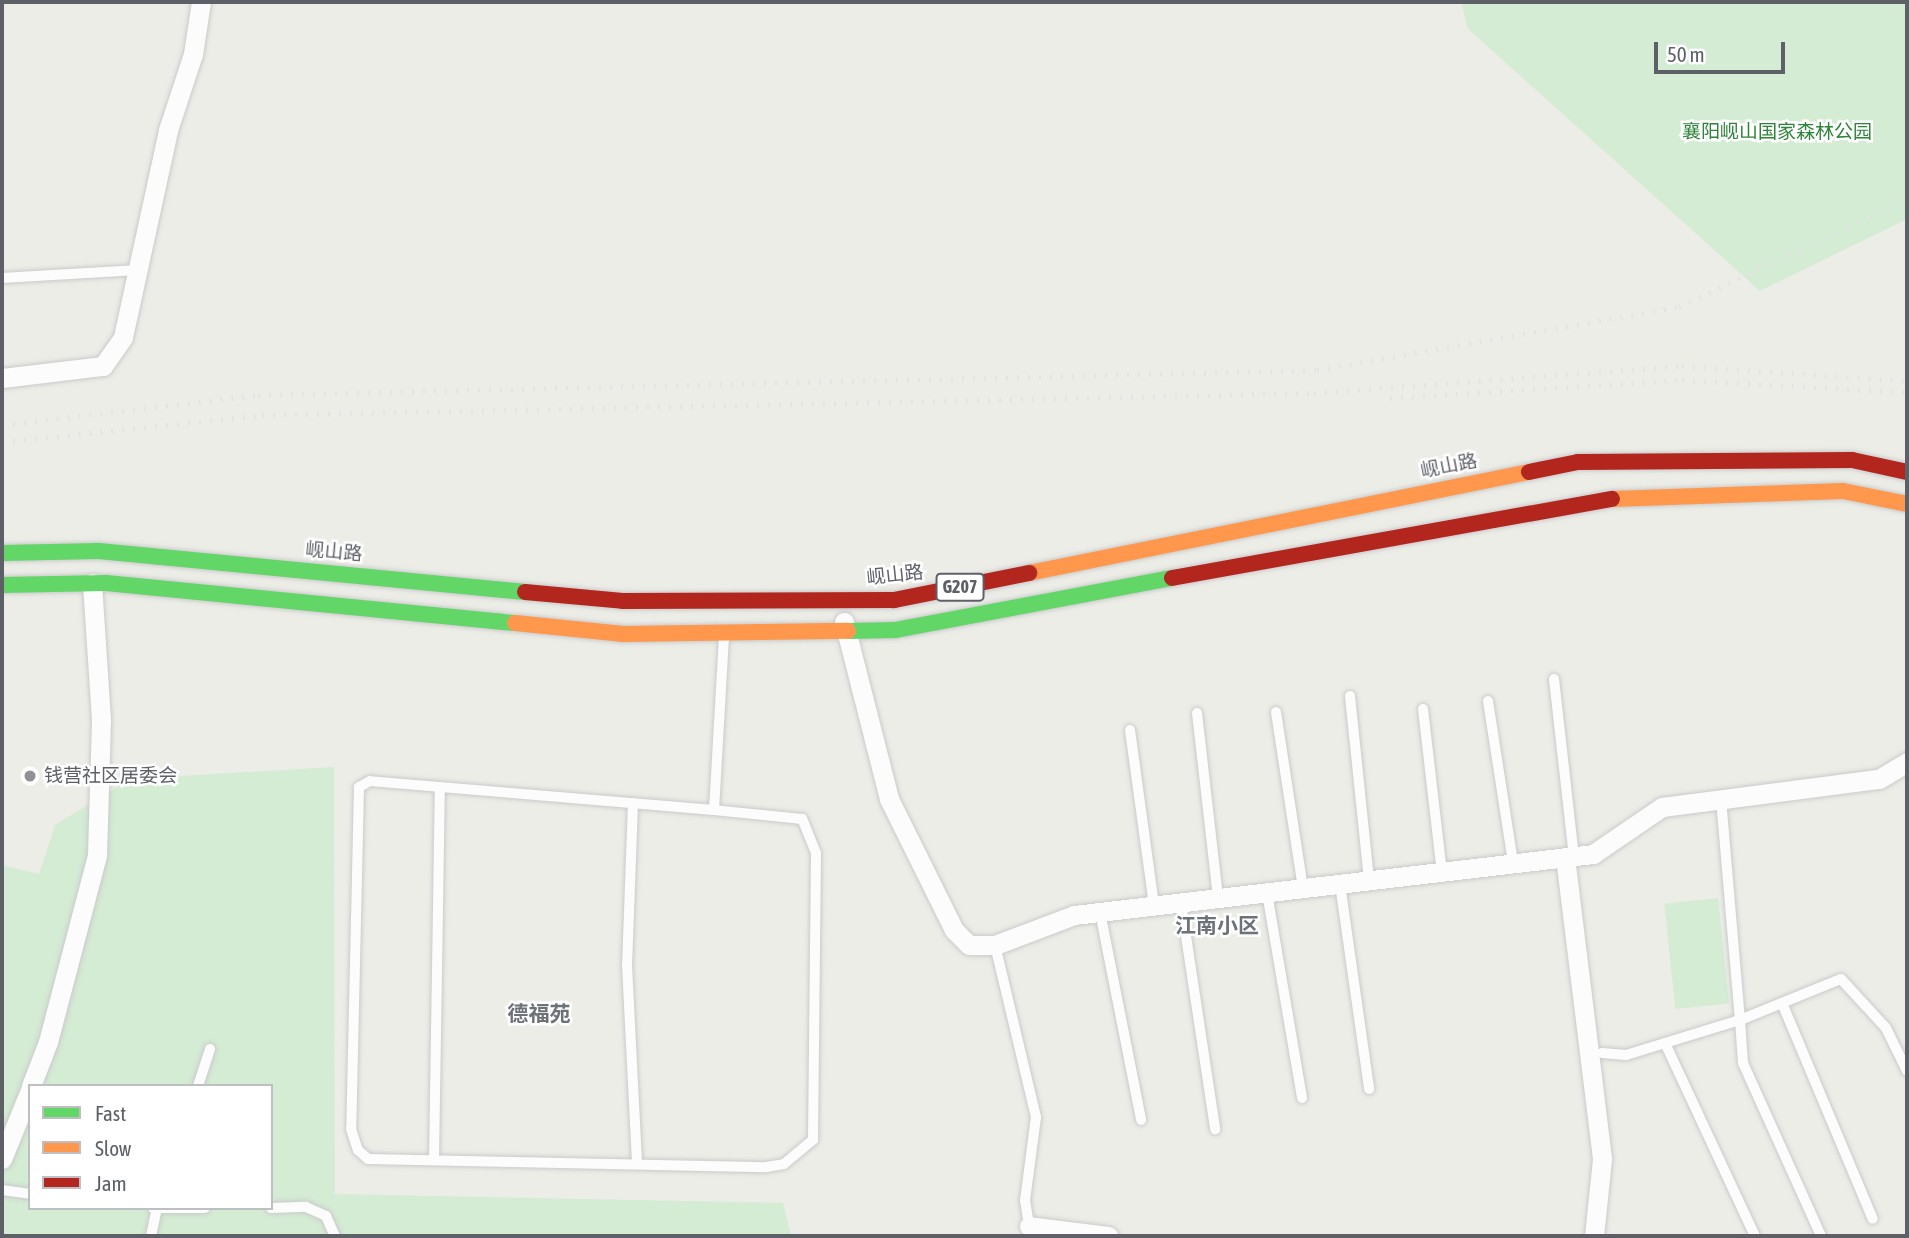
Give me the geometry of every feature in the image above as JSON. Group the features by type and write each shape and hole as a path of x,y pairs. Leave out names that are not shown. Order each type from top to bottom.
{"highway":[{"name":"岘山路","path":"2,553 99,551 623,601 894,600 1578,462 1852,460 1907,472"},
{"name":"G207","path":"2,585 92,583 624,634 896,630 1589,500 1843,491 1907,504"}],"street":[{"path":"2,377 103,366 123,337 168,130 193,54 201,2"},
{"path":"32,1084 48,1042 97,855 101,719 92,583"},
{"path":"843,600 845,631 889,799 954,930 969,945 995,945 1074,915 1593,854 1662,807 1879,779 1907,762"},
{"path":"1569,857 1602,1159 1594,1236"},
{"path":"2,1159 28,1095"},
{"path":"1030,1231 1108,1236"}],"lane":[{"path":"2,278 138,270"},
{"path":"714,810 724,633"},
{"path":"1555,679 1569,857"},
{"path":"1350,696 1369,881"},
{"path":"1488,701 1513,863"},
{"path":"1423,709 1442,872"},
{"path":"1276,712 1303,888"},
{"path":"1197,713 1218,898"},
{"path":"1130,730 1154,906"},
{"path":"370,780 633,803 803,819 816,853 813,1140 784,1164 368,1159 358,1150 351,1115 359,787 370,780"},
{"path":"434,1160 440,787"},
{"path":"1721,799 1743,1063 1821,1236"},
{"path":"633,803 627,965 637,1164"},
{"path":"1339,884 1369,1089"},
{"path":"1267,892 1302,1098"},
{"path":"1181,903 1215,1129"},
{"path":"1100,912 1140,1120"},
{"path":"995,945 1036,1117 1025,1200 1030,1231"},
{"path":"1602,1054 1626,1055 1740,1020 1841,979 1886,1028 1907,1071"},
{"path":"1782,1003 1873,1219"},
{"path":"1665,1043 1755,1236"},
{"path":"199,1084 210,1049"},
{"path":"2,1190 28,1194"},
{"path":"273,1208 306,1207 326,1216 335,1236"},
{"path":"151,1236 156,1210"}],"green space":[{"name":"襄阳岘山国家森林公园","path":"1461,2 1907,2 1907,219 1760,291 1468,29"},
{"path":"334,767 335,1194 783,1203 791,1236 2,1236 2,865 39,874 55,825 130,779"},
{"path":"1718,898 1729,1003 1675,1009 1664,904"}],"railway":[{"path":"2,425 258,395 1317,370 1679,307 1907,199"},
{"path":"2,442 262,415 1314,393 1682,366 1907,381"},
{"path":"1390,398 1682,380 1907,392"}],"traffic: fast":[{"path":"2,553 99,551 525,592"},
{"path":"848,631 896,630 1172,578"},
{"path":"2,585 106,583 515,623"}],"traffic: slow":[{"path":"1029,573 1529,472"},
{"path":"1612,499 1843,491 1907,504"},
{"path":"515,623 623,634 848,631"}],"traffic: jam":[{"path":"1529,472 1578,462 1852,460 1907,472"},
{"path":"1172,578 1612,499"},
{"path":"525,592 623,601 894,600 1029,573"}],"place":[{"name":"钱营社区居委会","path":"30,776"}],"district":[{"name":"江南小区","path":"1217,925"},
{"name":"德福苑","path":"539,1013"}]}
